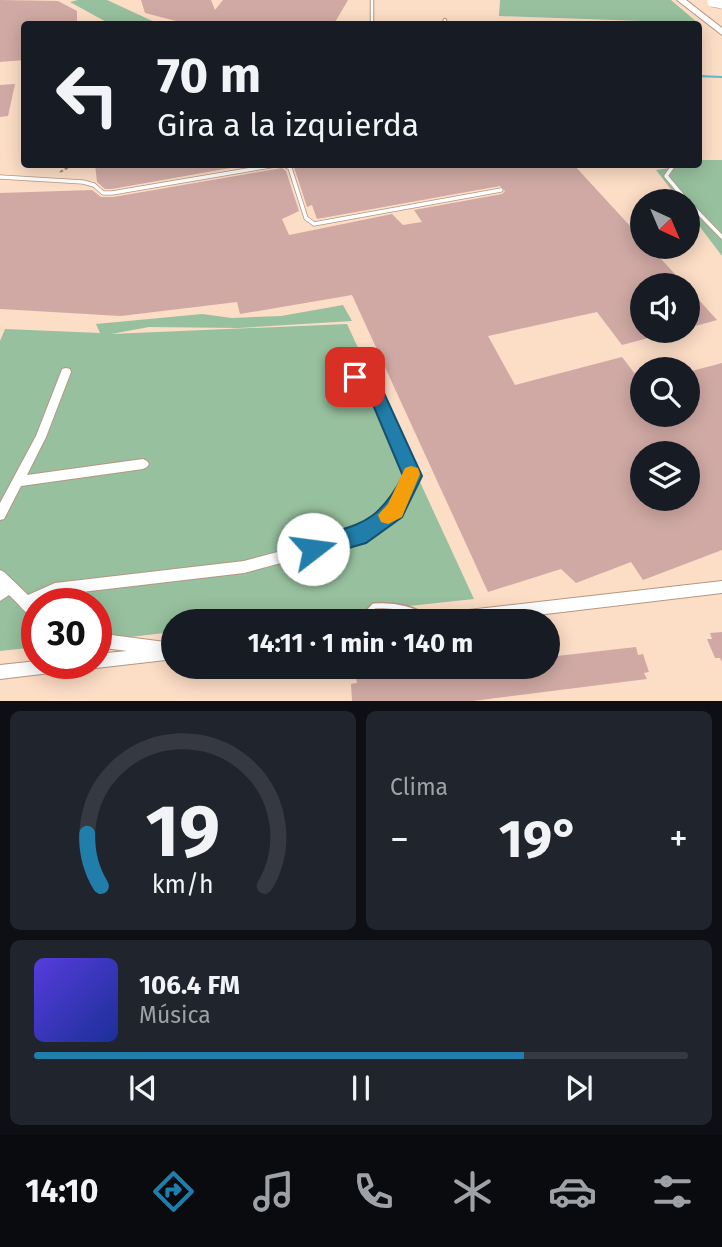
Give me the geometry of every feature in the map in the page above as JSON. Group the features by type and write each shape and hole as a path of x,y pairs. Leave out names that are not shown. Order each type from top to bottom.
{"highway":[{"path":"681,0 722,32"}],"main road":[{"path":"712,2 722,4"}],"street":[{"path":"0,515 20,481 66,372"},
{"path":"64,588 244,567 359,536 395,510 412,476 372,384 355,377"},
{"path":"20,481 143,464"},
{"path":"3,586 21,600"},
{"path":"536,609 722,587"},
{"path":"112,642 161,649"},
{"path":"112,659 161,653"},
{"path":"0,672 21,669"}],"lane":[{"path":"372,0 372,21"},
{"path":"0,177 83,182 94,185 103,193 113,193 260,168"},
{"path":"290,168 306,218 314,225 501,190"},
{"path":"672,168 666,176 676,189"},
{"path":"700,215 722,237"},
{"path":"371,609 374,606 393,604 414,609"}],"green space":[{"path":"107,0 152,21 105,21 70,2"},
{"path":"500,0 671,0 696,21 641,21 499,16"},
{"path":"702,160 722,160 722,256 700,227 700,189 671,189 656,170 702,168"},
{"path":"343,305 352,321 239,328 149,327 111,334 347,324 474,599 381,609 161,609 161,633 112,639 112,588 21,588 21,649 0,651 0,341 5,329 100,333 96,324 202,314 232,318 281,316"}],"building":[{"path":"0,0 58,1 77,11 77,21 21,21 21,60 0,62"},
{"path":"141,0 211,0 215,10 223,0 348,0 336,21 176,21 145,13"},
{"path":"15,84 8,116 0,117 0,85"},
{"path":"95,168 230,168 112,189 105,189 97,182"},
{"path":"282,168 286,171 299,211 282,219 289,235 392,214 403,225 422,222 414,210 502,194 505,191 500,186 317,219 312,205 307,207 294,168 577,168 630,226 630,259 661,259 674,273 630,273 630,343 622,345 597,312 488,336 515,385 622,357 630,367 630,427 700,427 700,369 722,363 722,550 643,580 631,562 576,583 561,569 488,592 352,295 240,314 237,302 121,316 0,309 0,193 92,190 101,197 113,197"},
{"path":"700,301 717,320 700,325"},
{"path":"722,632 722,662 720,658 715,658 707,639 712,639 710,633"},
{"path":"636,647 638,655 643,654 649,672 644,673 647,679 473,701 352,701 351,684 357,683 356,679 560,679 560,656"}],"waterway":[{"path":"702,76 722,77"}],"slow traffic":[{"path":"388,515 395,510 411,474"}],"route":[{"path":"313,549 359,536 395,510 412,476 372,384 355,377"}]}
